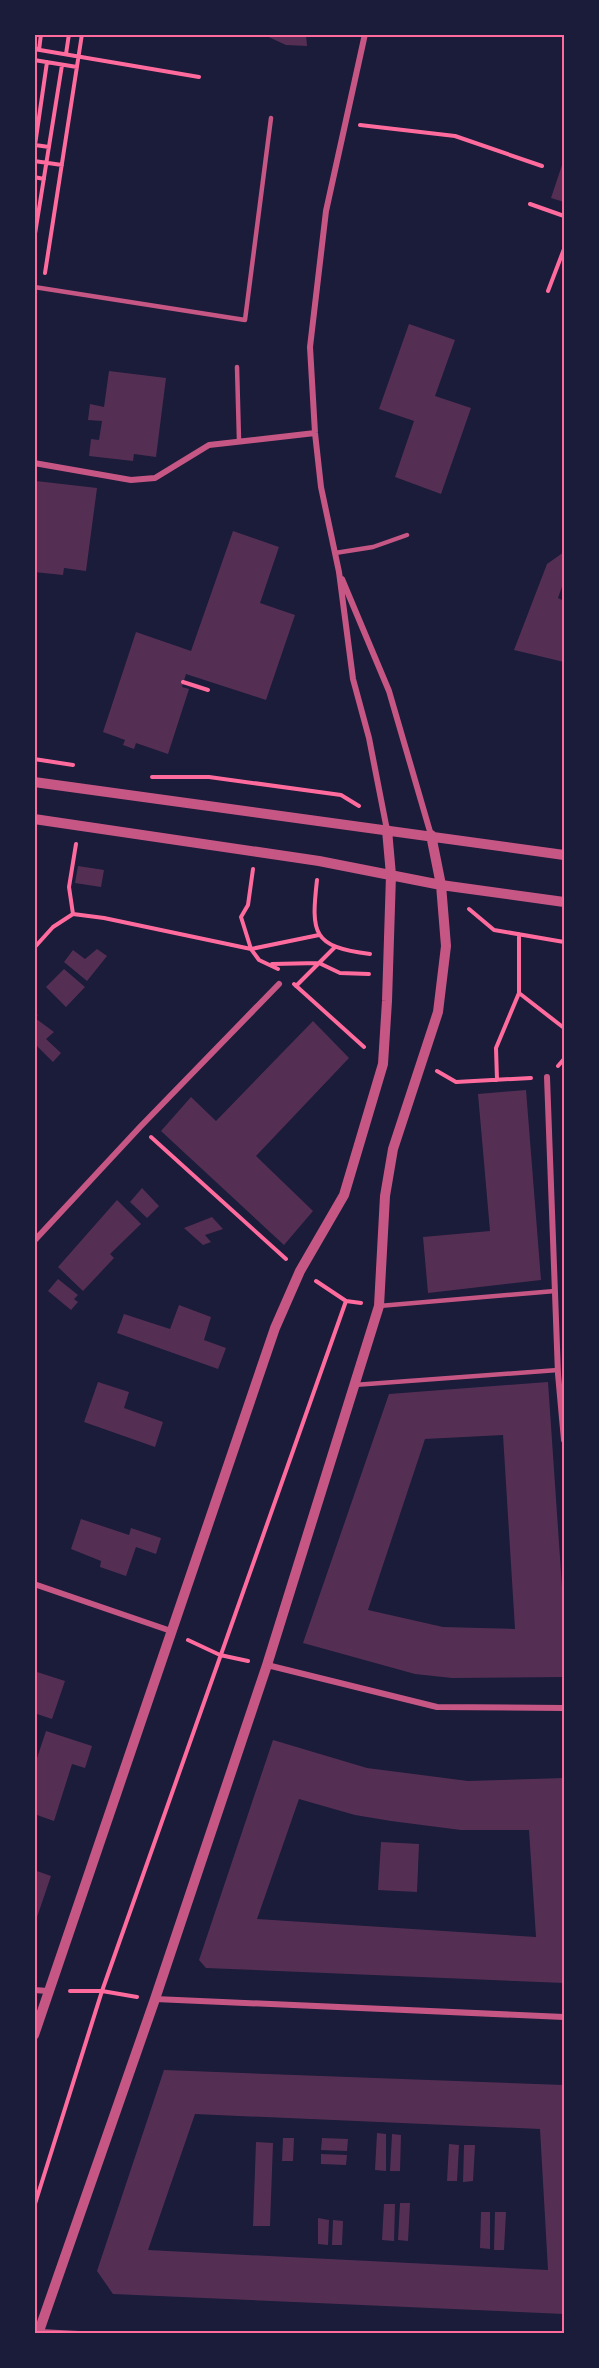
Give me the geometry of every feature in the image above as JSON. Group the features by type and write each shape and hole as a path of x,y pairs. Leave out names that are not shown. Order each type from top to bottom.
{"street":[{"path":"34,2035 275,1328 300,1271 344,1195 383,1064 391,875 387,830 369,738 353,679 339,572 321,487 315,434 310,346 318,262 326,211 365,34"},
{"path":"34,463 131,480 155,478 209,445 239,440 315,434"},
{"path":"79,2334 39,2333 155,1999 267,1665 380,1306 385,1196 393,1149 438,1012 446,946 441,885 431,835 389,691 339,572"},
{"path":"34,782 564,855"},
{"path":"34,819 319,861 441,885 564,902"},
{"path":"34,1241 140,1127 279,984"},
{"path":"548,1077 558,1370 564,1440"},
{"path":"34,1584 171,1631"},
{"path":"267,1665 437,1707 564,1708"},
{"path":"34,1990 48,1991"},
{"path":"155,1999 564,2017"}],"lane":[{"path":"34,287 245,320 271,118"},
{"path":"237,367 239,440"},
{"path":"335,553 373,547 407,536"},
{"path":"380,1306 555,1291"},
{"path":"354,1385 558,1370"}],"path":[{"path":"41,34 37,49 199,77"},
{"path":"66,54 69,34"},
{"path":"43,289 82,34"},
{"path":"34,67 35,60 77,67"},
{"path":"47,62 35,145 49,147"},
{"path":"34,240 62,65"},
{"path":"345,123 455,136 543,166"},
{"path":"34,161 62,165"},
{"path":"34,177 44,179"},
{"path":"530,204 564,216"},
{"path":"548,291 564,249"},
{"path":"183,682 208,690"},
{"path":"34,759 79,766"},
{"path":"146,777 209,777 341,795 360,806"},
{"path":"73,914 69,887 78,825"},
{"path":"256,852 248,905 241,916 251,949 259,960 272,964 319,963 340,973 388,975"},
{"path":"319,861 312,921 319,935 340,951 388,957"},
{"path":"468,908 494,930 564,942"},
{"path":"34,948 53,927 73,914 104,918 251,949 319,935"},
{"path":"497,1080 496,1048 519,993 519,934"},
{"path":"296,986 334,947"},
{"path":"272,964 285,976"},
{"path":"291,981 383,1064"},
{"path":"519,993 564,1028"},
{"path":"421,1061 456,1082 548,1077"},
{"path":"140,1127 300,1271 346,1301 380,1306"},
{"path":"34,2207 102,1991 346,1301"},
{"path":"171,1631 220,1655 267,1665"},
{"path":"48,1991 102,1991 155,1999"}],"building":[{"path":"262,34 306,34 307,46 286,45"},
{"path":"564,159 564,202 551,198"},
{"path":"409,324 455,340 435,396 471,408 441,494 395,477 414,421 379,409"},
{"path":"109,371 166,378 156,457 134,454 133,461 89,456 91,439 99,440 102,421 88,420 90,404 104,407"},
{"path":"36,481 97,488 86,571 64,568 63,575 34,572"},
{"path":"233,531 279,547 260,603 295,615 266,700 186,674 182,687 189,689 168,754 136,743 134,749 123,745 125,740 103,732 136,632 191,651"},
{"path":"564,552 564,581 558,598 564,601 564,662 514,650 547,564"},
{"path":"78,866 104,870 101,887 75,883"},
{"path":"97,949 107,956 87,981 64,962 73,950 85,959"},
{"path":"64,969 85,987 66,1007 46,987"},
{"path":"34,1012 38,1015 35,1018 54,1032 46,1039 61,1053 53,1062 34,1043"},
{"path":"313,1021 349,1058 256,1156 313,1211 284,1245 161,1131 191,1097 216,1121"},
{"path":"526,1090 541,1280 428,1293 423,1237 490,1231 478,1094"},
{"path":"142,1188 159,1206 147,1218 130,1202"},
{"path":"117,1200 141,1224 110,1254 114,1258 83,1291 58,1267"},
{"path":"212,1217 223,1229 205,1235 211,1242 203,1245 184,1228"},
{"path":"58,1279 78,1295 74,1299 78,1302 71,1310 48,1291"},
{"path":"179,1305 211,1317 204,1340 226,1348 218,1369 117,1333 124,1314 170,1329"},
{"path":"98,1382 129,1392 124,1408 163,1422 155,1447 84,1422"},
{"path":"548,1382 564,1616 564,1677 452,1678 415,1674 303,1643 389,1394","holes":["503,1435 515,1629 443,1627 368,1610 425,1439"]},
{"path":"81,1519 129,1535 131,1528 161,1538 156,1554 136,1547 126,1576 100,1567 101,1561 71,1549"},
{"path":"34,1671 65,1681 52,1719 34,1713"},
{"path":"46,1731 92,1746 85,1768 72,1764 54,1821 34,1814 34,1767"},
{"path":"273,1740 367,1768 468,1781 564,1778 564,1983 206,1968 199,1960","holes":["299,1799 355,1815 461,1830 529,1830 536,1937 257,1919"]},
{"path":"381,1842 419,1844 417,1892 378,1890"},
{"path":"34,1870 51,1876 35,1923 34,1923"},
{"path":"164,2070 564,2085 564,2314 113,2294 97,2271","holes":["195,2114 540,2129 548,2270 148,2250"]},
{"path":"377,2133 386,2134 386,2171 375,2170"},
{"path":"392,2134 401,2135 400,2171 390,2171"},
{"path":"283,2138 294,2138 293,2161 282,2161"},
{"path":"322,2138 348,2139 347,2151 321,2150"},
{"path":"256,2142 273,2143 270,2226 253,2226"},
{"path":"449,2144 459,2145 457,2181 447,2181"},
{"path":"464,2145 475,2145 473,2181 463,2182"},
{"path":"321,2154 347,2155 346,2165 321,2164"},
{"path":"400,2203 410,2203 408,2241 398,2240"},
{"path":"384,2204 395,2204 394,2241 382,2240"},
{"path":"481,2212 490,2212 490,2249 480,2248"},
{"path":"495,2212 506,2212 504,2250 494,2250"},
{"path":"318,2218 329,2220 328,2245 318,2244"},
{"path":"333,2220 343,2221 342,2245 332,2245"}]}
